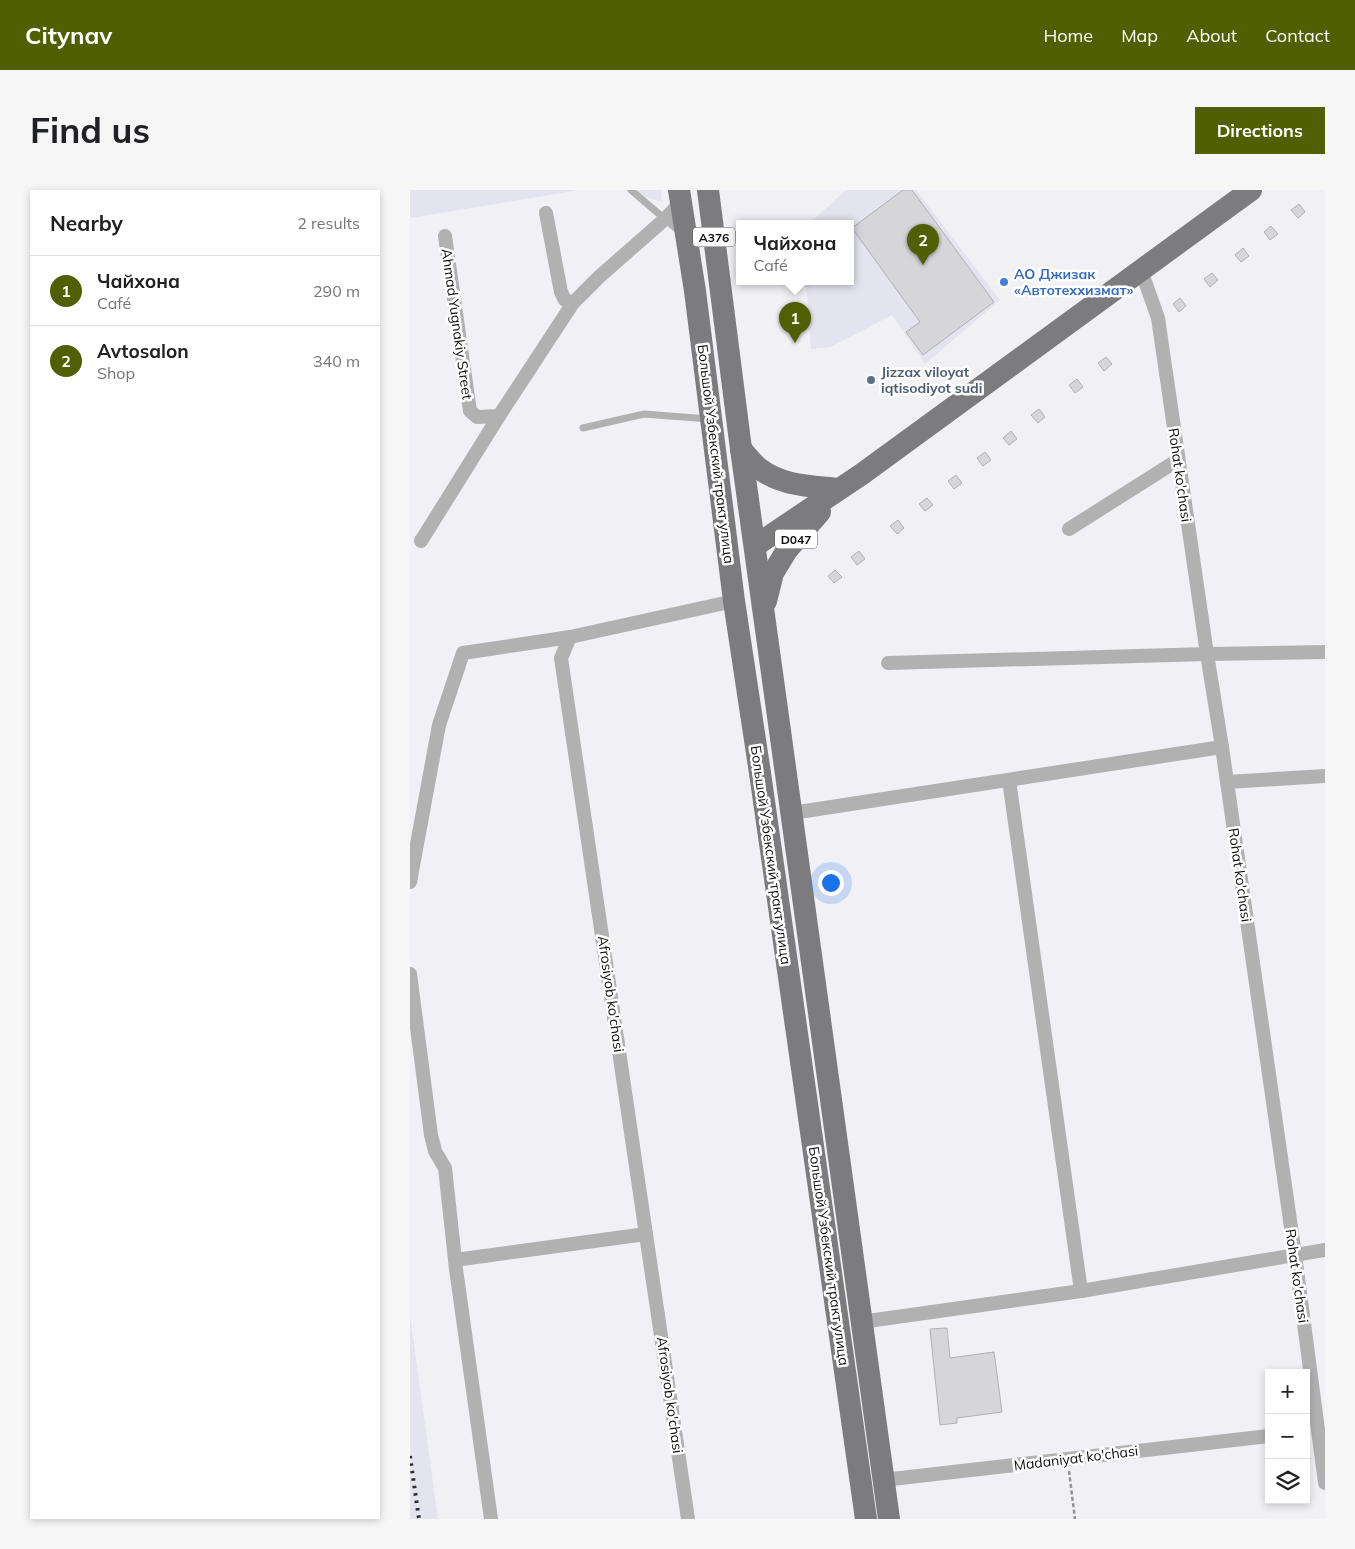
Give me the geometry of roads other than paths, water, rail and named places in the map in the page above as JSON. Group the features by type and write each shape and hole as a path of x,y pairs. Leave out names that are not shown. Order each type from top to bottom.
{"main road":[{"name":"Большой Узбекский тракт улица","path":"708,190 741,449 889,1519"},
{"name":"D047","path":"755,546 844,485 1251,190"},
{"name":"Большой Узбекский тракт улица","path":"680,196 695,291 734,601 866,1519"},
{"path":"741,449 759,469 776,479 800,486 844,485"},
{"name":"D047","path":"764,611 773,573 787,550 844,485"}],"street":[{"path":"421,541 498,416 574,303 599,277 665,219 680,196"},
{"path":"546,213 561,292 565,300 574,303"},
{"name":"Ahmad Yugnakiy Street","path":"445,236 470,411 477,417 498,416"},
{"name":"Rohat ko'chasi","path":"1141,270 1158,318 1295,1255 1312,1431 1325,1483"},
{"path":"1069,529 1178,460"},
{"path":"410,882 438,725 463,653 570,637 734,601"},
{"name":"Afrosiyob ko'chasi","path":"570,637 561,658 688,1519"},
{"path":"888,663 1325,652"},
{"path":"792,813 1222,747"},
{"path":"1227,782 1325,776"},
{"path":"1009,780 1081,1291"},
{"path":"410,974 431,1135 435,1151 445,1168 454,1260 491,1519"},
{"path":"454,1260 646,1234"},
{"path":"862,1322 1081,1291 1325,1250"},
{"name":"Madaniyat ko'chasi","path":"883,1480 1265,1436"}],"lane":[{"path":"631,190 686,237"},
{"path":"583,428 644,414 712,419"}],"railway":[{"path":"410,1456 419,1519"}],"place":[{"name":"Avtosalon","path":"923,265"},
{"name":"АО Джизак «Автотеххизмат»","path":"1004,282"},
{"name":"Чайхона","path":"795,343"},
{"name":"Jizzax viloyat iqtisodiyot sudi","path":"871,380"}]}
